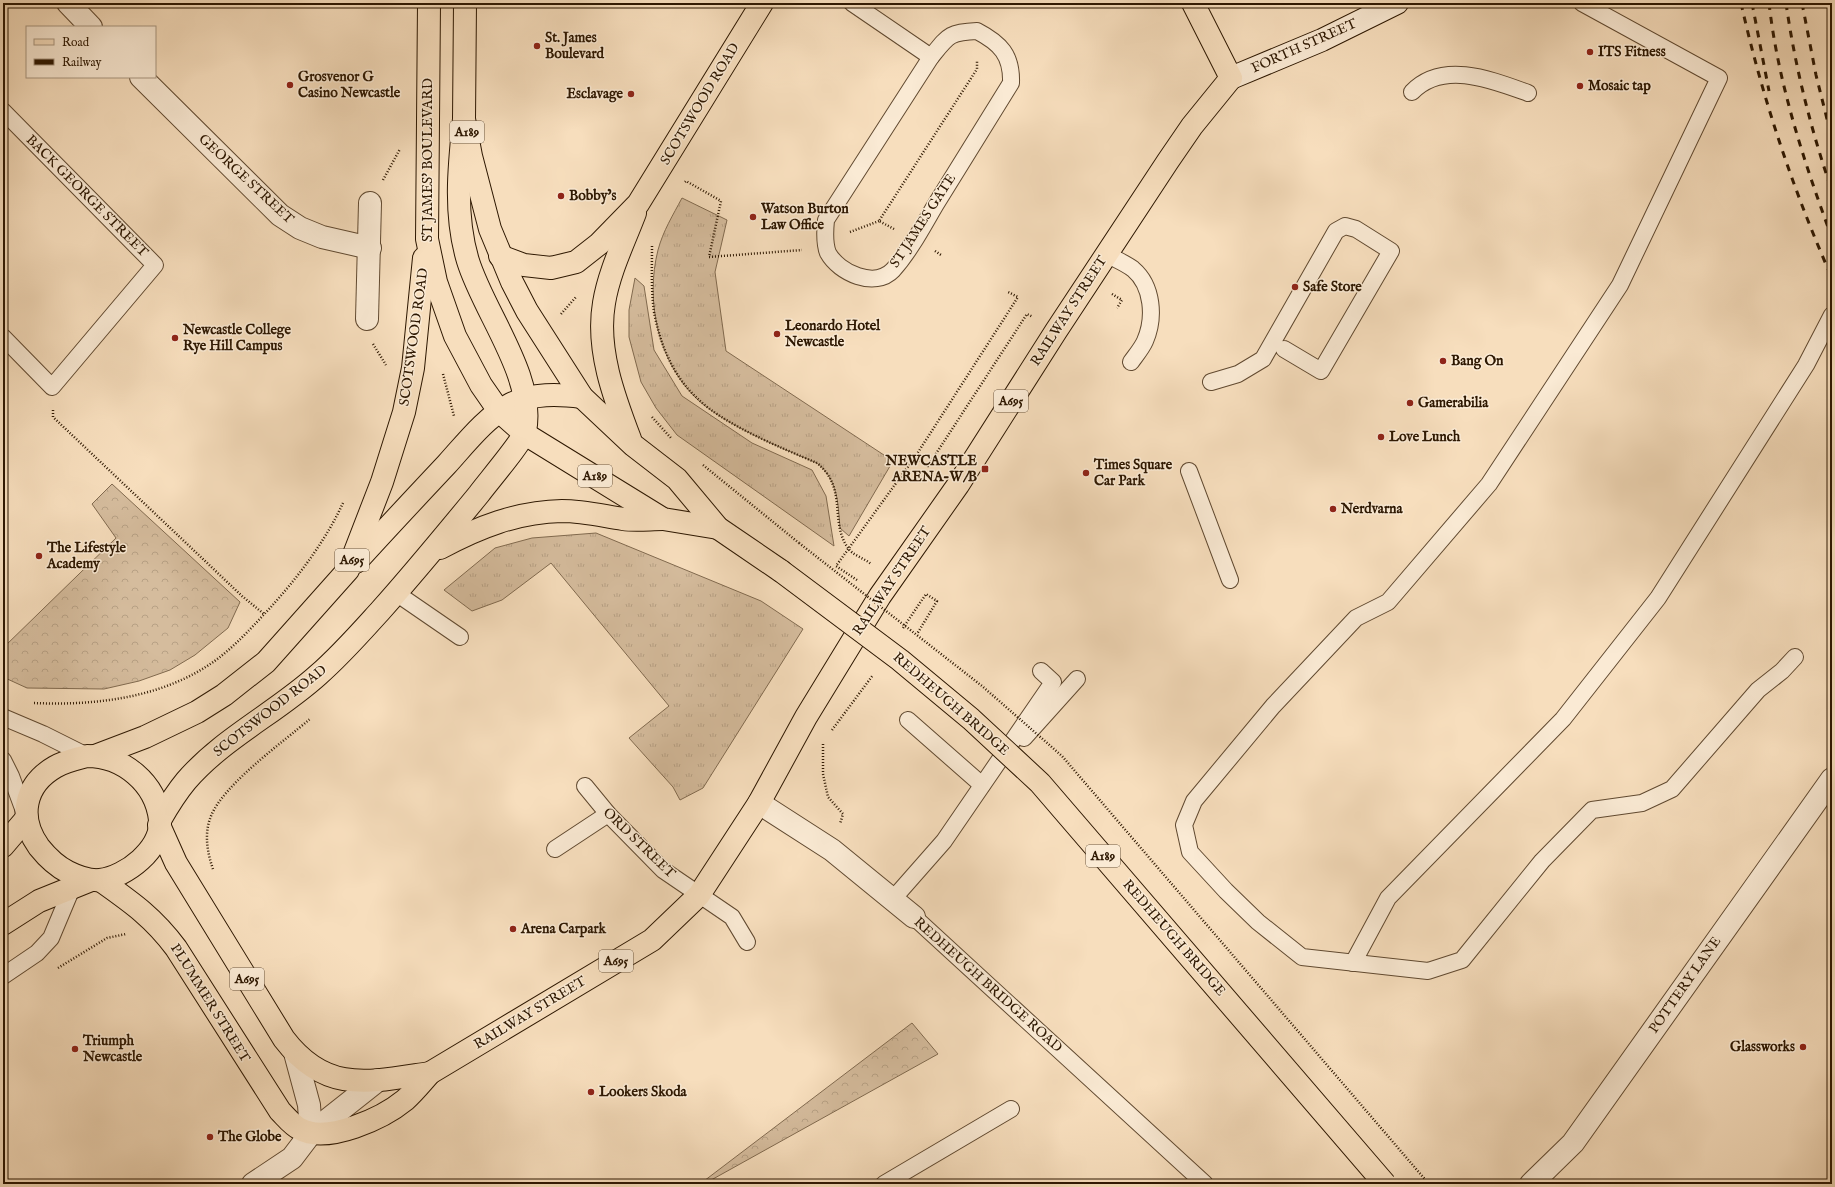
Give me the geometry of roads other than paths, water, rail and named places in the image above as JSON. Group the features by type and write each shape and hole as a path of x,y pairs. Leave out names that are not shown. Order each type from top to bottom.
{"main road":[{"name":"ST JAMES' BOULEVARD","path":"429,3 426,239 436,282 455,336 481,385 499,411 525,434"},
{"name":"A189","path":"465,3 464,119 476,177 490,229 500,256 527,312 582,397 633,445 677,479 718,528"},
{"name":"SCOTSWOOD ROAD","path":"633,445 612,386 604,346 604,302 638,204 762,3"},
{"path":"1193,3 1231,78"},
{"name":"RAILWAY STREET","path":"311,1133 344,1131 368,1122 405,1100 430,1073 652,940 698,895 759,803 836,664 958,485 1106,254 1192,126 1231,78"},
{"path":"464,119 459,164 458,194 463,239 468,261 478,288 510,353 525,399 525,434"},
{"name":"SCOTSWOOD ROAD","path":"500,256 524,265 551,268 576,262 599,244 638,204"},
{"name":"SCOTSWOOD ROAD","path":"348,570 382,482 404,412 413,368 426,239"},
{"name":"SCOTSWOOD ROAD","path":"91,756 119,748 197,712 236,686 266,662 348,570 470,438 499,411 525,399 540,396 560,395 582,397"},
{"name":"SCOTSWOOD ROAD","path":"160,822 177,792 200,766 231,740 269,714 319,675 342,653 432,552 525,434"},
{"name":"A189","path":"525,434 663,519 718,528"},
{"name":"SCOTSWOOD ROAD","path":"432,552 479,528 496,522 526,515 563,511 625,519 663,519"},
{"name":"REDHEUGH BRIDGE","path":"718,528 781,571 900,660 971,720 1040,783 1385,1184"},
{"path":"3,924 39,901 87,882 124,872 135,866 145,856 152,844 160,822 153,795 139,777 120,762 91,756 63,763 45,774 29,797 26,817 35,841 52,862 87,882"},
{"path":"3,846 26,817"},
{"name":"A695","path":"160,822 176,863 284,1039 295,1053 307,1064 320,1072 337,1078 352,1081 378,1080"},
{"name":"PLUMMER STREET","path":"87,882 146,914 162,930 176,948 280,1111 291,1123 300,1129 311,1133"},
{"name":"RAILWAY STREET","path":"378,1080 430,1073"}],"street":[{"path":"68,3 90,26"},
{"name":"FORTH STREET","path":"1231,78 1322,40 1398,3"},
{"name":"GEORGE STREET","path":"142,78 280,214 300,228 322,237 370,248"},
{"path":"367,319 370,203"},
{"name":"POTTERY LANE","path":"1531,1184 1573,1143 1832,779"},
{"name":"REDHEUGH BRIDGE ROAD","path":"759,803 832,850 914,917"},
{"path":"295,1053 309,1105 311,1133"},
{"path":"253,1184 292,1158 311,1133 378,1080"}],"lane":[{"path":"852,3 931,57"},
{"path":"1582,3 1719,78 1620,285 1489,484 1388,602 1356,618 1273,706 1194,801 1184,825 1190,852 1226,891 1258,922 1302,957 1428,971 1462,960 1542,861 1592,810 1642,803 1672,789 1758,690 1782,671 1795,657"},
{"name":"ST JAMES GATE","path":"977,31 999,44 1008,61 1011,72 1011,83 914,239 892,271 877,278 864,278 838,266 828,253 826,241 826,220 931,57 948,36 963,32 977,31"},
{"path":"1412,92 1421,83 1439,75 1459,75 1496,82 1528,93"},
{"name":"BACK GEORGE STREET","path":"3,111 155,265 52,386 3,337"},
{"path":"1211,382 1238,374 1263,359 1336,231 1345,226 1356,229 1391,251 1320,371 1284,349"},
{"path":"1106,254 1133,270 1146,285 1148,291 1151,305 1150,324 1145,341 1131,362"},
{"path":"1352,962 1388,898 1563,719 1658,598 1806,365 1832,316"},
{"path":"1189,471 1230,580"},
{"path":"396,593 460,637"},
{"path":"893,899 944,842 1053,682 1041,671"},
{"path":"982,785 1077,679"},
{"path":"3,717 91,756"},
{"path":"908,720 982,785"},
{"path":"3,760 11,776 26,817"},
{"name":"ORD STREET","path":"585,786 608,814 663,870 732,917 747,942"},
{"path":"555,849 608,814"},
{"path":"3,976 37,953 51,938 87,882"},
{"name":"REDHEUGH BRIDGE ROAD","path":"914,917 1205,1184"},
{"path":"884,1184 1011,1109"}],"railway":[{"path":"1741,3 1749,38 1780,143 1804,211 1832,278"},
{"path":"1752,3 1769,91"},
{"path":"1769,3 1779,63 1793,122 1832,238"},
{"path":"1786,3 1804,98 1832,191"},
{"path":"1802,3 1816,75 1832,139"}],"place":[{"name":"St. James Boulevard","path":"537,46"},
{"name":"ITS Fitness","path":"1590,52"},
{"name":"Grosvenor G Casino Newcastle","path":"290,85"},
{"name":"Mosaic tap","path":"1580,86"},
{"name":"Esclavage","path":"631,94"},
{"name":"Bobby’s","path":"561,196"},
{"name":"Watson Burton Law Office","path":"753,217"},
{"name":"Safe Store","path":"1295,287"},
{"name":"Leonardo Hotel Newcastle","path":"777,334"},
{"name":"Newcastle College Rye Hill Campus","path":"175,338"},
{"name":"Bang On","path":"1443,361"},
{"name":"Gamerabilia","path":"1410,403"},
{"name":"Love Lunch","path":"1381,437"},
{"name":"NEWCASTLE ARENA-W/B","path":"985,469"},
{"name":"Times Square Car Park","path":"1086,473"},
{"name":"Nerdvarna","path":"1333,509"},
{"name":"The Lifestyle Academy","path":"39,556"},
{"name":"Arena Carpark","path":"513,929"},
{"name":"Glassworks","path":"1803,1047"},
{"name":"Triumph Newcastle","path":"75,1049"},
{"name":"Lookers Skoda","path":"591,1092"},
{"name":"The Globe","path":"210,1137"}]}
